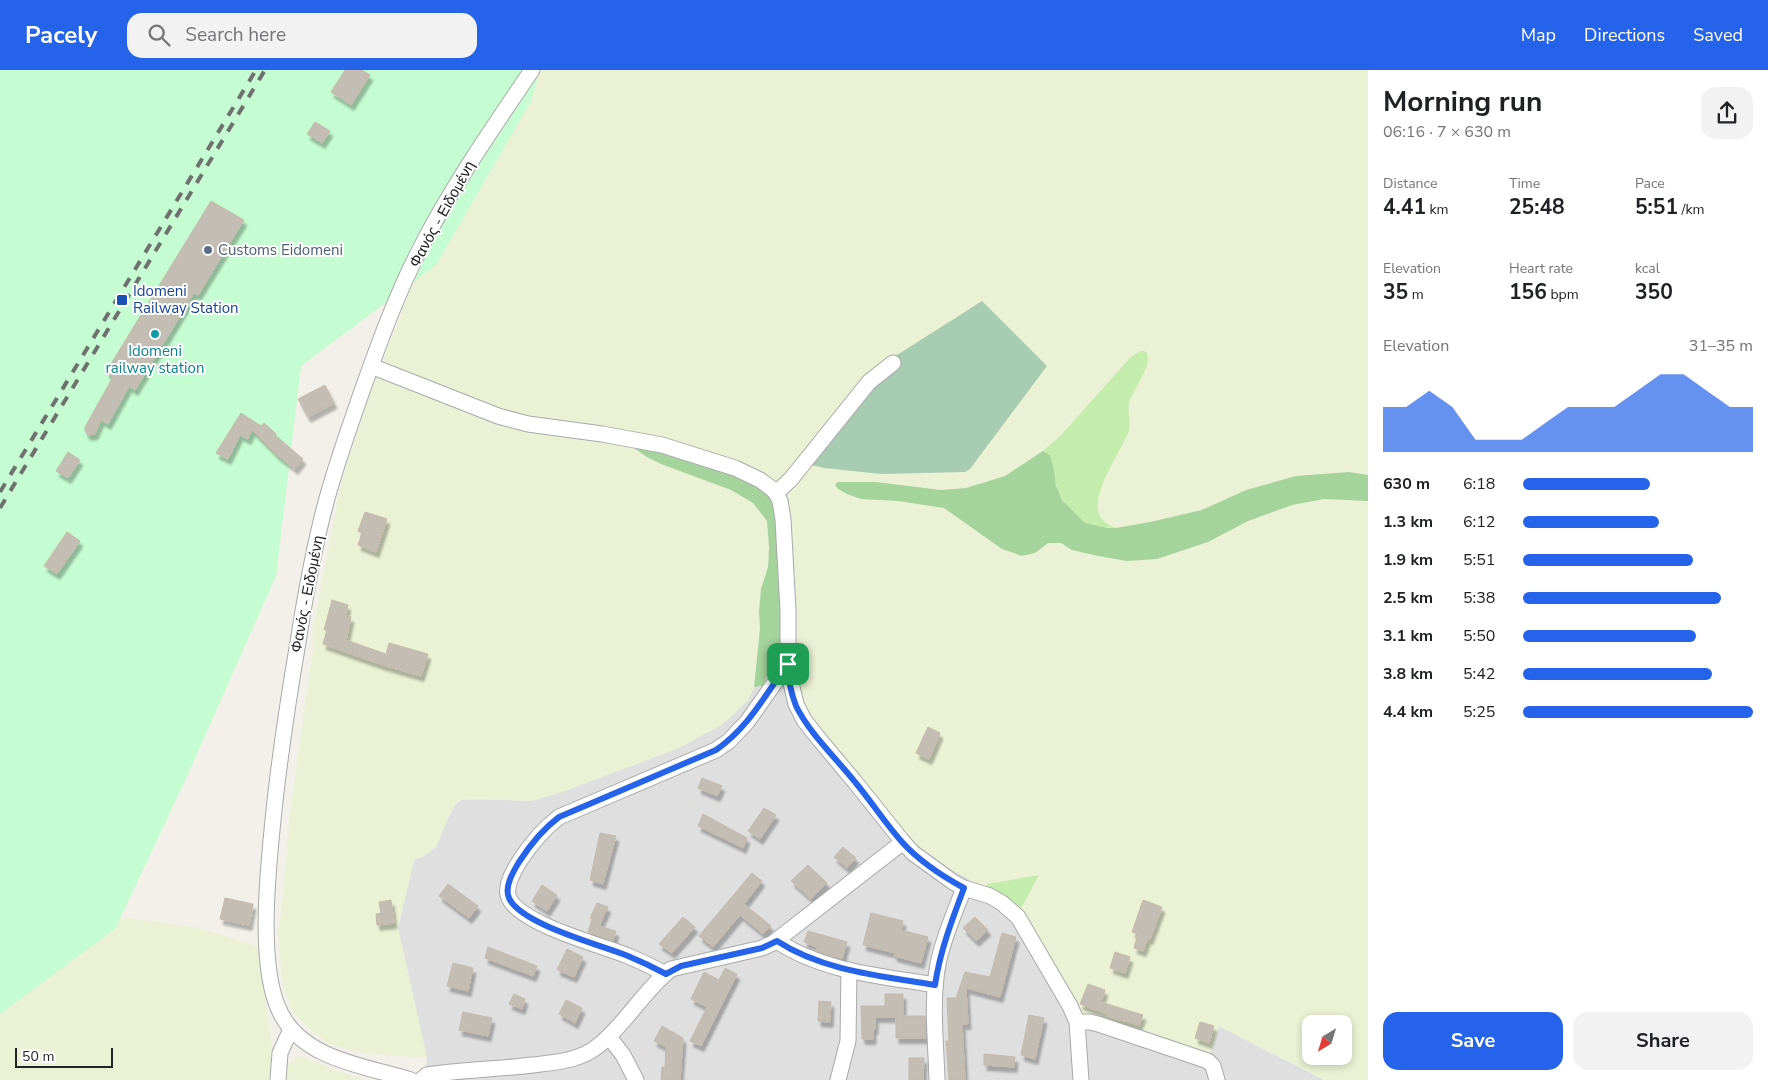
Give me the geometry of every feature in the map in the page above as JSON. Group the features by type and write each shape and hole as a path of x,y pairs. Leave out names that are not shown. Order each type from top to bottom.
{"street":[{"name":"Φανός - Ειδομένη","path":"411,1080 353,1064 326,1053 302,1039 291,1029 281,1015 271,988 267,955 267,876 276,785 305,600 321,524 332,483 371,366 398,297 435,221 459,180 532,70"},
{"path":"776,493 791,479 869,382 893,363"},
{"path":"371,366 459,402 511,420 637,439 694,454 750,475 776,493 780,501 783,519 788,610 788,664 791,689 804,720 902,842 939,873 964,888 990,896 1002,903 1018,917 1070,1006 1077,1022 1080,1041 1081,1080"},
{"path":"666,974 628,956 565,934 534,920 513,905 508,894 512,877 524,854 549,824 559,817 692,762 729,741 747,722 788,664"},
{"path":"421,1080 427,1075 498,1069 565,1060 586,1054 609,1037 659,978 681,966 762,948 777,941 902,842"},
{"path":"937,1080 935,985 938,963 943,943 964,888"},
{"path":"777,941 791,950 810,958 849,970 935,985"},
{"path":"838,1080 848,1041 849,970"},
{"path":"1077,1022 1098,1024 1208,1061 1213,1066 1217,1080"},
{"path":"278,1080 280,1053 291,1029"},
{"path":"609,1037 623,1055 636,1080"}],"shaded area":[{"path":"782,684 798,694 806,710 903,831 946,866 1012,901 1020,910 1209,1058 1219,1026 1324,1080 425,1080 427,1058 398,928 414,860 424,856 436,847 455,805 461,800 468,799 530,801 559,793 679,748 721,725 748,700 754,687"}],"green space":[{"path":"0,70 540,70 531,101 436,265 301,366 276,576 183,785 115,929 0,1014"},
{"path":"410,70 1368,70 1368,1080 1324,1080 1219,1026 1209,1058 1080,1016 1020,910 1012,901 986,889 946,866 918,845 903,831 806,710 798,694 771,483 520,417 390,367 384,361 386,350 402,312 287,261"},
{"path":"982,301 1047,366 970,469 965,472 881,474 824,468 807,464 860,397 895,366 897,355"},
{"path":"1140,351 1145,351 1148,356 1148,362 1129,403 1130,425 1128,433 1107,473 1099,496 1099,514 1108,524 1116,528 1100,527 1085,523 1067,506 1058,493 1050,455 1043,451 1061,435 1130,358"},
{"path":"385,376 411,388 626,441 632,448 647,457 731,490 753,503 767,521 769,548 768,567 761,589 760,629 754,687 748,700 734,714 721,725 679,748 559,793 530,801 461,800 455,805 449,816 436,847 424,856 414,860 398,928 427,1058 365,1053 343,1048 326,1042 313,1032 294,1013 287,997 283,984 278,934 291,806 313,649 313,629 342,479 373,385 377,378"},
{"path":"628,444 637,444 749,478 774,500 779,519 782,636 778,651 763,686 754,687 760,629 761,589 768,567 767,521 753,503 731,490 661,464"},
{"path":"1043,451 1050,455 1056,486 1062,500 1085,523 1108,528 1150,522 1202,510 1246,490 1296,476 1349,472 1368,475 1368,501 1324,499 1292,505 1248,521 1208,542 1157,559 1127,561 1072,550 1061,543 1048,543 1035,553 1022,556 1002,549 944,508 898,501 861,499 847,494 835,485 838,482 876,482 941,490 966,488 1005,476"},
{"path":"0,860 105,915 194,927 249,943 258,949 271,1042 271,1080 0,1080"},
{"path":"1039,875 1020,910 996,893 986,889 987,884"},
{"path":"300,1056 365,1080 285,1080 287,1066"}],"building":[{"path":"345,70 362,70 370,75 351,105 331,92"},
{"path":"315,122 330,131 322,143 307,134"},
{"path":"211,201 244,220 198,295 194,293 135,390 129,386 108,424 101,420 95,434 88,435 85,427 113,377 106,372"},
{"path":"325,385 334,403 308,417 298,399"},
{"path":"241,413 261,426 264,423 303,459 295,469 277,455 252,430 248,439 240,435 228,459 216,453"},
{"path":"68,452 80,460 68,478 56,471"},
{"path":"365,512 387,519 376,552 358,545 362,533 358,531"},
{"path":"67,532 80,541 57,574 44,566"},
{"path":"332,600 348,605 345,616 351,617 346,640 386,654 389,643 428,654 421,676 323,644 327,630 324,630"},
{"path":"928,727 940,733 929,759 916,753"},
{"path":"702,778 722,786 717,796 698,788"},
{"path":"764,808 776,815 760,839 748,831"},
{"path":"703,814 747,838 743,848 698,826"},
{"path":"600,833 616,836 603,884 590,880"},
{"path":"843,847 856,858 847,868 834,857"},
{"path":"808,865 827,883 811,899 791,881"},
{"path":"752,873 762,881 744,904 771,926 763,934 740,915 713,947 699,936"},
{"path":"448,884 478,906 469,918 439,896"},
{"path":"542,885 557,895 547,911 532,901"},
{"path":"225,898 253,904 249,925 220,919"},
{"path":"391,900 394,923 377,925 376,914 381,913 379,902"},
{"path":"1143,900 1162,907 1150,939 1148,938 1143,951 1134,948 1138,934 1132,932"},
{"path":"597,903 608,907 599,926 616,931 613,941 588,932 592,919 590,918"},
{"path":"871,913 903,921 901,930 928,937 921,963 894,956 895,953 863,945"},
{"path":"683,917 695,927 672,953 659,944"},
{"path":"975,917 988,930 976,941 963,928"},
{"path":"808,931 847,942 842,959 816,951 817,947 804,942"},
{"path":"1002,933 1016,937 1000,997 966,988 968,1024 962,1024 965,1080 949,1080 946,1041 949,1041 947,998 956,998 965,972 990,977"},
{"path":"488,947 537,966 533,976 485,958"},
{"path":"567,949 583,957 574,977 557,970"},
{"path":"1115,952 1130,957 1125,973 1110,968"},
{"path":"453,963 473,968 468,991 447,986"},
{"path":"725,968 737,974 701,1046 690,1041 707,1007 691,999 704,972 719,980"},
{"path":"1088,984 1105,990 1101,1002 1143,1015 1139,1025 1107,1016 1107,1014 1080,1004"},
{"path":"514,994 525,999 522,1009 509,1004"},
{"path":"885,994 903,994 903,1016 925,1016 926,1038 896,1038 896,1017 875,1017 873,1039 862,1039 861,1006 885,1006"},
{"path":"566,1000 582,1008 575,1023 559,1014"},
{"path":"819,1001 831,1002 830,1022 818,1021"},
{"path":"463,1012 492,1018 488,1036 459,1030"},
{"path":"1029,1015 1044,1018 1035,1059 1021,1055"},
{"path":"1200,1022 1214,1026 1209,1043 1195,1038"},
{"path":"662,1026 683,1038 680,1080 661,1080 662,1067 665,1067 666,1047 654,1041"},
{"path":"984,1054 1015,1057 1014,1067 984,1065"},
{"path":"909,1058 924,1058 923,1080 909,1080"}],"railway":[{"path":"0,492 256,70"},
{"path":"0,508 265,70"}],"place":[{"name":"Customs Eidomeni","path":"208,250"},
{"name":"Idomeni Railway Station","path":"122,300"},
{"name":"Idomeni railway station","path":"155,334"}],"route":[{"path":"788,664 791,689 804,720 856,782 902,842 939,873 964,888 943,943 935,985 839,968 791,950 777,941 762,948 681,966 666,974 628,956 565,934 534,920 513,905 508,894 508,887 517,865 549,824 559,817 692,762 716,750 738,733 788,664"}]}
